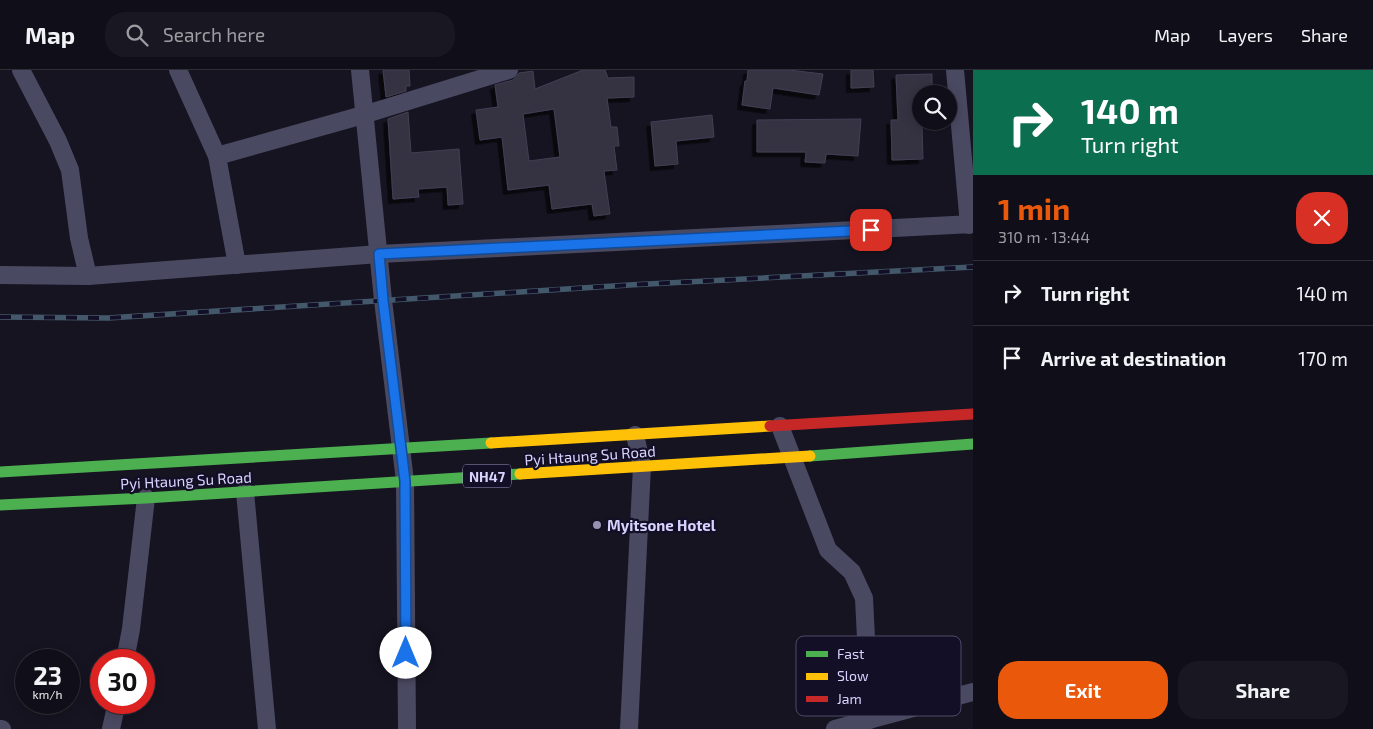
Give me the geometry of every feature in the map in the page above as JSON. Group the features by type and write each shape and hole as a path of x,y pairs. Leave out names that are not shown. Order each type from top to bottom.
{"highway":[{"name":"Pyi Htaung Su Road","path":"0,505 86,497 146,498 793,457 922,433 973,414"},
{"name":"Pyi Htaung Su Road","path":"0,472 87,471 402,449 780,426 922,433 973,444"}],"street":[{"path":"21,70 58,141 70,170 79,238 88,276"},
{"path":"178,70 217,156 237,265"},
{"path":"360,70 383,300 405,481 407,729"},
{"path":"217,156 509,70"},
{"path":"0,276 88,276 379,254 971,224 954,70"},
{"path":"780,426 828,550 852,572 864,598 866,636"},
{"path":"629,729 642,466 635,435"},
{"path":"245,492 267,729"},
{"path":"127,649 146,498"},
{"path":"111,729 114,714"},
{"path":"870,716 870,720"},
{"path":"835,729 885,716"}],"building":[{"path":"383,70 409,70 410,86 406,86 406,91 386,97"},
{"path":"583,70 605,70 608,78 634,77 634,97 607,98 611,127 617,127 619,146 614,146 617,170 604,171 610,214 594,216 592,204 552,209 549,185 508,190 502,137 480,140 476,110 498,107 495,85 513,80 519,73 533,71 535,89","holes":["554,109 560,157 529,161 523,114"]},
{"path":"748,70 789,70 823,74 819,95 773,88 770,109 742,105"},
{"path":"851,70 873,70 874,87 851,88"},
{"path":"932,74 932,85 912,85 912,130 922,130 923,159 892,160 891,120 898,120 896,75"},
{"path":"408,112 411,153 459,149 463,204 448,205 447,187 418,189 419,197 393,199 388,119"},
{"path":"712,115 714,137 676,141 678,164 655,166 651,122"},
{"path":"861,119 858,156 826,154 825,163 805,162 806,152 757,152 757,120"}],"railway":[{"path":"0,317 108,318 629,285 973,267"}],"traffic: fast":[{"path":"0,472 491,443"},
{"path":"810,456 973,444"},
{"path":"0,505 146,498 520,474"}],"traffic: slow":[{"path":"491,443 770,426"},
{"path":"520,474 810,456"}],"traffic: jam":[{"path":"770,426 973,414"}],"place":[{"name":"Myitsone Hotel","path":"597,525"}],"route":[{"path":"406,653 405,481 379,254 871,230"}]}
